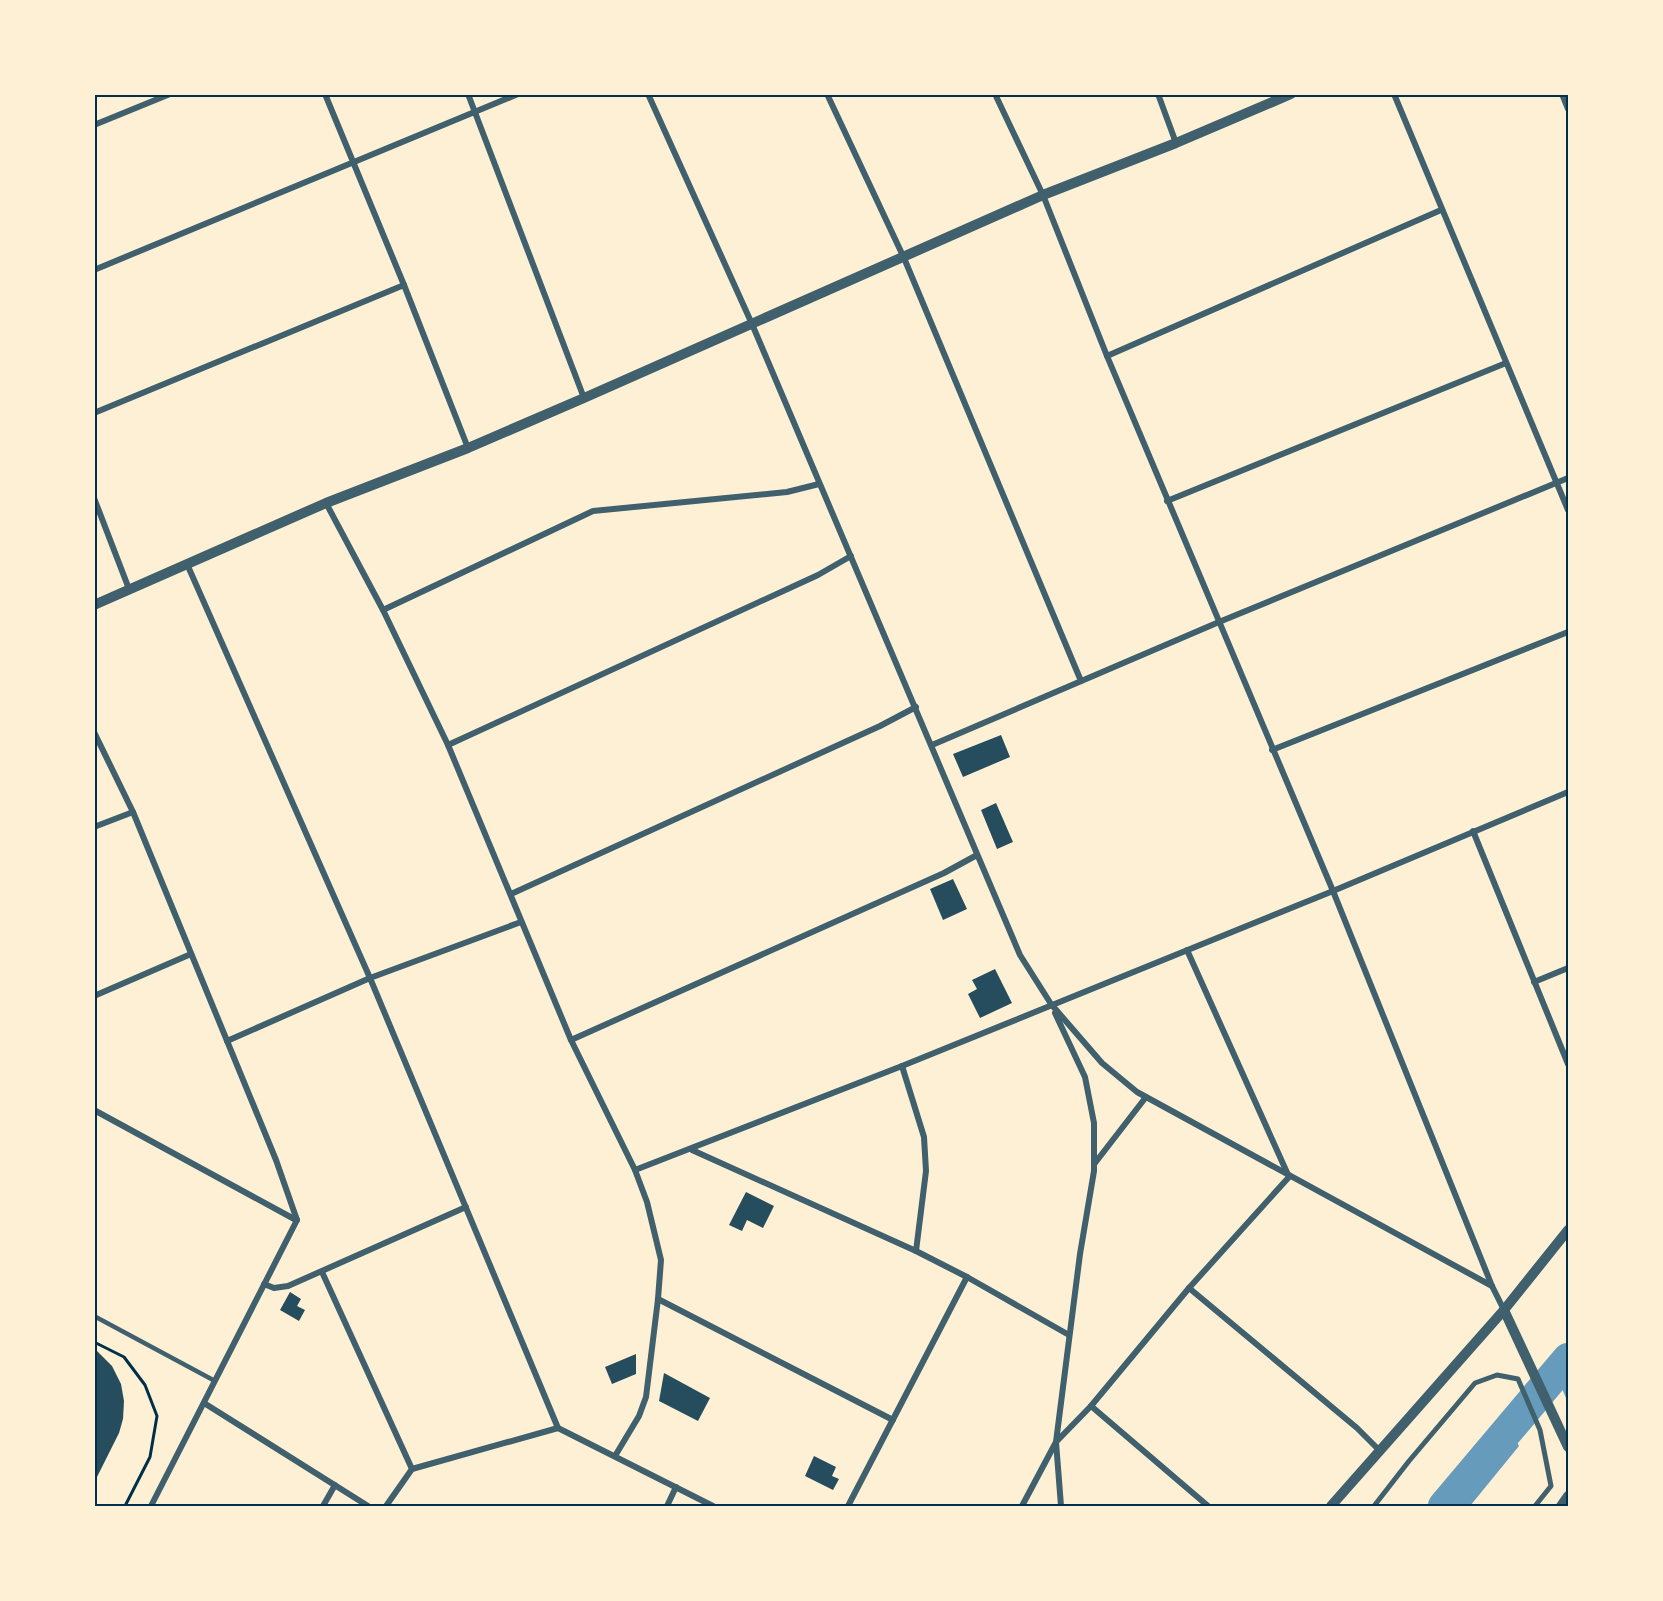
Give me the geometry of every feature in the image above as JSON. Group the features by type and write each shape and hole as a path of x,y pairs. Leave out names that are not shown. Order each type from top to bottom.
{"street":[{"path":"94,125 170,94"},
{"path":"325,94 468,448"},
{"path":"468,94 584,398"},
{"path":"94,270 518,94"},
{"path":"648,94 752,324 1020,955 1051,1004 1085,1077 1094,1123 1094,1163 1056,1442 1061,1506"},
{"path":"827,94 904,258 1081,681"},
{"path":"995,94 1043,195 1167,501 1333,891 1492,1286 1569,1448"},
{"path":"1158,94 1176,143"},
{"path":"94,605 326,503 468,448 584,398 1043,195 1176,143 1291,94"},
{"path":"1394,94 1569,510"},
{"path":"1562,94 1569,109"},
{"path":"1107,356 1441,210"},
{"path":"94,413 404,285"},
{"path":"1167,501 1506,363"},
{"path":"932,745 1219,622 1569,478"},
{"path":"383,610 593,511 787,492 819,484"},
{"path":"94,498 129,589"},
{"path":"326,503 383,610 448,745 571,1040 635,1170 647,1202 661,1260 646,1397 639,1416 615,1456"},
{"path":"448,745 807,580 851,556"},
{"path":"187,563 370,978 558,1428 713,1506"},
{"path":"1272,750 1569,633"},
{"path":"511,894 880,726 916,707"},
{"path":"94,732 133,812 276,1160 297,1220 151,1506"},
{"path":"635,1170 692,1150 902,1066 1333,891 1569,792"},
{"path":"94,828 133,812"},
{"path":"1473,831 1569,1064"},
{"path":"571,1040 944,873 978,855"},
{"path":"226,1041 370,978 521,921"},
{"path":"1187,950 1289,1177"},
{"path":"94,996 191,954"},
{"path":"1534,982 1569,968"},
{"path":"1051,1004 1102,1064 1137,1092 1492,1286"},
{"path":"902,1066 924,1137 926,1171 916,1251"},
{"path":"1094,1163 1146,1097"},
{"path":"94,1110 297,1220"},
{"path":"692,1150 916,1251 1069,1335"},
{"path":"1022,1506 1056,1442 1092,1406 1189,1288 1289,1177"},
{"path":"264,1284 274,1288 288,1286 466,1207"},
{"path":"1331,1506 1504,1310 1569,1230"},
{"path":"322,1272 412,1469"},
{"path":"848,1506 967,1277"},
{"path":"1189,1288 1357,1428 1379,1450"},
{"path":"658,1299 893,1420"},
{"path":"1374,1506 1408,1461 1475,1383 1497,1375 1518,1378 1540,1430 1551,1486 1535,1506"},
{"path":"204,1403 368,1506"},
{"path":"1092,1406 1208,1506"},
{"path":"386,1506 412,1469 558,1428"},
{"path":"323,1506 335,1485"},
{"path":"666,1506 676,1487"}],"lane":[{"path":"94,1316 215,1381"}],"path":[{"path":"94,1342 124,1357 145,1385 157,1416 150,1457 125,1506"}],"water":[{"path":"1568,1344 1568,1403 1552,1364"},
{"path":"1502,1415 1519,1446 1470,1506 1427,1506"}],"building":[{"path":"1001,735 1010,757 963,777 953,754"},
{"path":"996,803 1013,842 997,849 981,810"},
{"path":"953,879 967,909 943,920 930,889"},
{"path":"995,969 1012,1003 980,1018 968,994 977,989 972,980"},
{"path":"746,1192 774,1206 763,1228 747,1220 742,1231 729,1225"},
{"path":"290,1292 301,1299 297,1306 305,1310 299,1321 280,1310"},
{"path":"94,1348 112,1366 121,1384 124,1401 119,1433 94,1483"},
{"path":"636,1354 636,1374 612,1384 605,1367"},
{"path":"664,1373 710,1398 698,1421 659,1401"},
{"path":"814,1456 836,1467 832,1476 839,1479 833,1490 805,1476"}],"waterway":[{"path":"1444,1506 1568,1359"}]}
